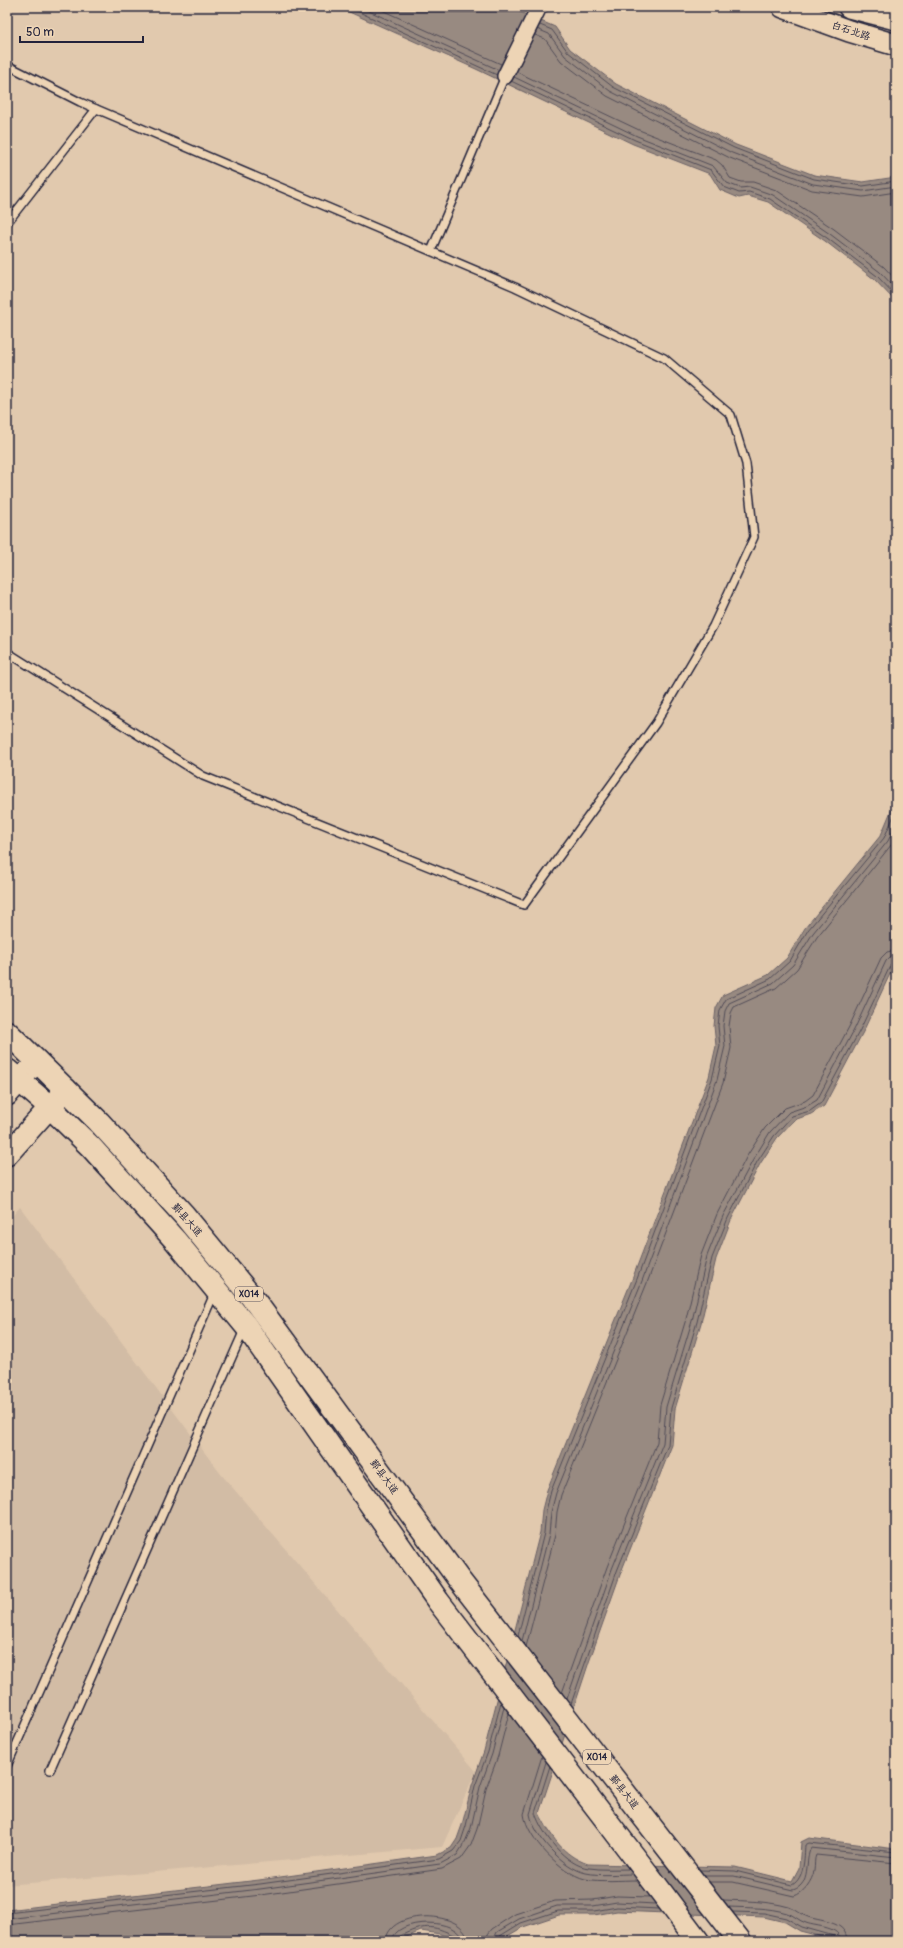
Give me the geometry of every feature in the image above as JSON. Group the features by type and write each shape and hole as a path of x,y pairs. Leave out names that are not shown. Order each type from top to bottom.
{"main road":[{"name":"白石北路","path":"783,7 849,31 896,45"},
{"path":"848,7 896,19"},
{"name":"鄞县大道","path":"7,1032 99,1122 184,1215 254,1300 460,1581 737,1937"},
{"path":"11,1082 37,1061"},
{"name":"X014","path":"11,1082 50,1107 91,1147 175,1240 246,1326 438,1601 654,1880 694,1936"},
{"path":"7,1155 66,1089"}],"street":[{"path":"505,76 539,7"}],"lane":[{"path":"7,65 96,109 431,251 515,288 664,358 731,415 746,464 754,537 713,626 656,724 524,905 203,776 7,652"},
{"path":"431,251 505,76"},
{"path":"7,223 96,109"},
{"path":"7,1766 216,1290"},
{"path":"50,1770 246,1326"}],"shaded area":[{"path":"20,1207 220,1473 476,1771 442,1847 7,1885 7,1222"}],"water":[{"path":"338,7 508,7 555,27 570,49 616,84 736,145 814,175 863,182 896,177 896,302 874,279 825,241 768,202 748,196 739,198 720,190 710,174 633,144 476,69"},
{"path":"896,799 896,961 863,1032 824,1106 811,1114 794,1120 777,1138 760,1164 731,1220 716,1259 701,1323 675,1409 672,1445 621,1572 589,1662 539,1813 558,1844 571,1855 588,1864 735,1867 792,1881 799,1868 801,1842 809,1838 896,1849 896,1941 838,1941 800,1931 785,1922 764,1917 617,1911 594,1915 559,1915 523,1927 499,1941 457,1941 440,1934 421,1931 397,1941 7,1941 7,1910 259,1880 437,1855 451,1848 457,1839 462,1825 472,1785 484,1751 540,1532 542,1510 547,1490 633,1277 709,1077 716,1046 714,1026 716,1008 723,995 768,975 787,958 805,928 881,835"}]}
